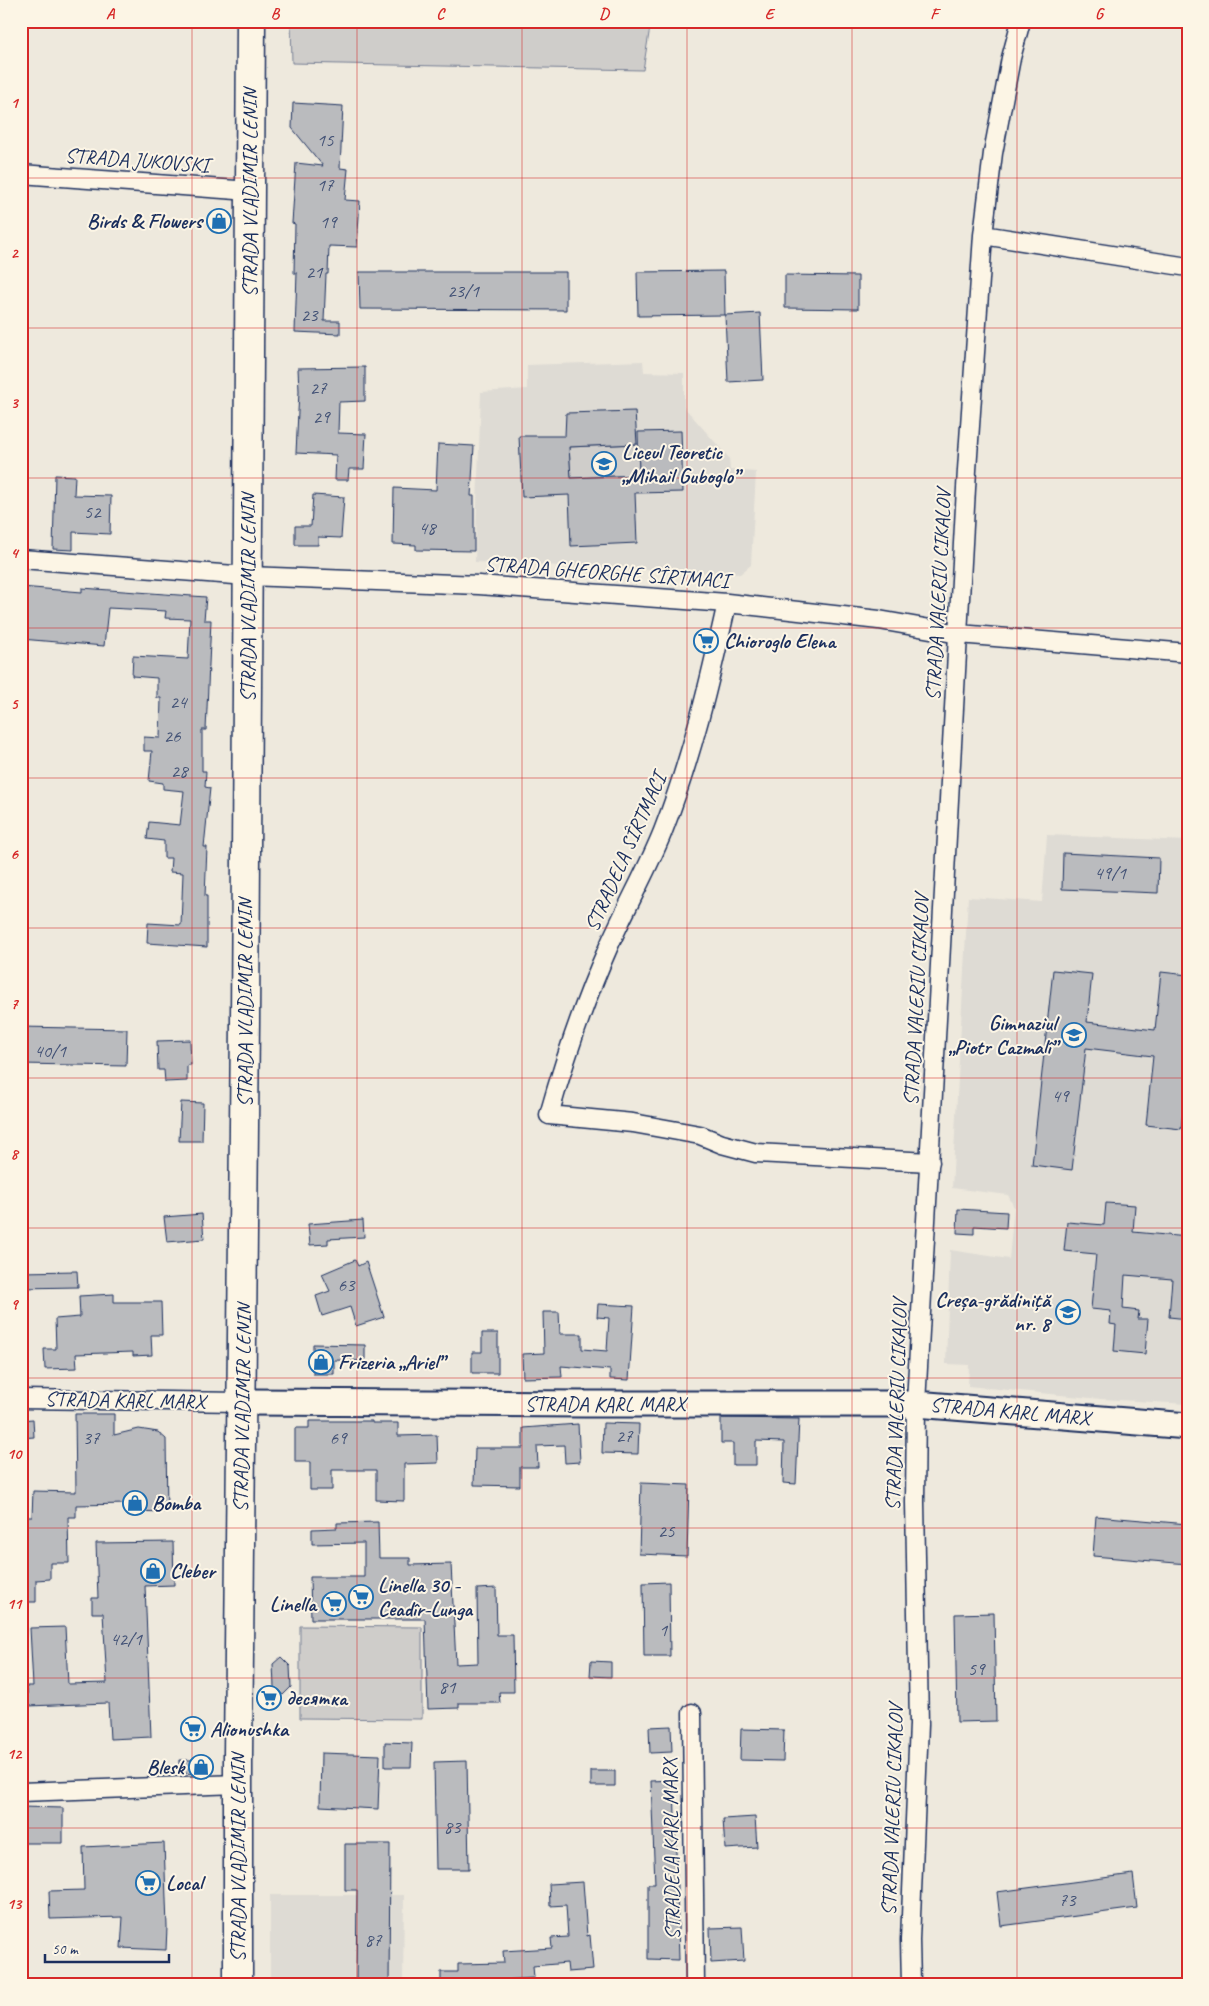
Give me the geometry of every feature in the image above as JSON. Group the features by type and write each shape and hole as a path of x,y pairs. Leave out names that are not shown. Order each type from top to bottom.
{"main road":[{"name":"STRADA VLADIMIR LENIN","path":"238,1985 251,21"}],"street":[{"name":"STRADA VALERIU CIKALOV","path":"911,1985 910,1940 919,1724 914,1502 916,1404 958,634 983,235 993,153 1020,21"},
{"name":"STRADA JUKOVSKI","path":"21,174 250,191"},
{"path":"983,235 1188,267"},
{"name":"STRADA GHEORGHE SÎRTMACI","path":"21,559 248,576 480,585 727,602 879,620 958,634 1188,653"},
{"name":"STRADELA SÎRTMACI","path":"727,602 708,691 679,789 662,834 607,949 566,1056 549,1115 633,1123 700,1135 722,1144 756,1153 930,1162"},
{"name":"STRADA KARL MARX","path":"21,1399 241,1402 916,1404 1188,1426"},
{"name":"STRADELA KARL MARX","path":"692,1713 695,1985"},
{"path":"21,1792 238,1784"}],"shaded area":[{"path":"291,21 651,21 643,70 292,63"},
{"name":"Liceul Teoretic „Mihail Guboglo”","path":"643,361 644,372 684,373 684,407 729,458 730,470 756,472 751,565 740,574 475,562 481,392 527,389 527,365"},
{"path":"638,444 639,475 571,478 569,447"},
{"path":"1047,835 1188,841 1188,1404 1101,1399 968,1386 969,1365 946,1364 950,1250 1009,1259 1014,1207 1008,1195 952,1188 968,897 1042,902"},
{"path":"300,1626 422,1627 422,1719 300,1718"},
{"path":"270,1895 404,1895 403,1985 270,1985"}],"building":[{"path":"293,103 343,106 340,168 348,169 345,200 360,201 357,247 329,246 324,321 340,321 340,334 295,332 297,273 294,273 295,224 292,223 296,163 323,166 292,128"},
{"path":"724,271 725,315 638,316 637,272"},
{"path":"359,272 566,272 566,310 360,309"},
{"path":"785,275 858,276 858,309 785,308"},
{"path":"760,313 763,380 728,382 725,315"},
{"path":"365,367 365,401 339,402 338,433 366,434 364,469 349,469 348,480 335,480 336,455 296,453 299,391 298,368"},
{"path":"635,411 637,444 569,447 571,478 639,475 638,432 681,431 683,492 635,493 637,543 571,546 569,495 522,497 519,436 565,436 566,413"},
{"path":"438,444 474,446 471,496 474,496 474,551 416,550 416,545 393,544 394,488 436,490"},
{"path":"55,475 75,476 74,495 111,496 110,534 73,532 73,550 53,549"},
{"path":"313,495 344,497 341,538 318,537 318,545 295,545 295,526 311,526"},
{"path":"21,587 82,592 82,588 206,597 204,620 211,620 206,730 202,730 202,771 206,771 205,787 210,788 204,847 207,847 205,896 207,896 207,947 147,943 148,923 181,925 183,873 170,872 171,858 164,858 164,841 147,839 149,822 180,825 184,791 163,789 163,783 149,781 152,751 144,751 144,737 160,738 161,698 157,698 157,678 132,676 133,656 188,659 190,619 165,618 166,611 108,608 104,646 21,639"},
{"path":"1063,853 1159,858 1158,893 1062,889"},
{"path":"1053,970 1092,974 1087,1022 1155,1030 1161,972 1188,975 1188,1067 1181,1129 1146,1125 1153,1056 1086,1048 1072,1170 1032,1165"},
{"path":"21,1027 127,1029 126,1066 21,1064"},
{"path":"190,1040 191,1065 187,1065 187,1081 165,1082 164,1070 158,1070 157,1041"},
{"path":"181,1102 203,1103 202,1141 179,1141"},
{"path":"1106,1203 1135,1205 1133,1232 1188,1237 1188,1319 1169,1317 1172,1279 1125,1275 1123,1309 1139,1311 1138,1319 1148,1319 1145,1354 1114,1351 1116,1325 1110,1324 1111,1311 1091,1309 1096,1254 1064,1251 1067,1222 1104,1225"},
{"path":"958,1209 1007,1212 1006,1228 974,1226 974,1234 957,1233"},
{"path":"202,1214 204,1239 167,1242 164,1217"},
{"path":"363,1220 364,1237 328,1239 328,1244 310,1245 308,1224"},
{"path":"355,1260 358,1266 366,1262 384,1317 356,1326 350,1307 322,1316 316,1296 330,1291 322,1274"},
{"path":"77,1271 78,1287 21,1288 21,1272"},
{"path":"114,1294 114,1302 161,1302 162,1335 151,1335 152,1355 133,1356 133,1352 76,1354 77,1368 45,1369 44,1349 56,1349 55,1319 80,1317 79,1296"},
{"path":"598,1304 634,1306 629,1380 610,1379 610,1370 561,1366 562,1377 523,1378 522,1354 544,1353 543,1312 559,1312 560,1334 582,1334 582,1349 607,1351 609,1318 597,1317"},
{"path":"482,1333 498,1333 498,1373 472,1373 472,1352 482,1352"},
{"path":"313,1344 365,1345 365,1361 334,1360 334,1374 313,1374"},
{"path":"75,1414 114,1414 114,1435 139,1429 158,1432 166,1439 167,1512 130,1511 129,1504 76,1505 76,1517 68,1517 69,1563 50,1563 50,1579 36,1580 36,1602 21,1602 21,1517 32,1517 33,1491 76,1492"},
{"path":"721,1418 799,1419 796,1484 783,1483 784,1442 756,1441 756,1465 733,1465 733,1443 721,1443"},
{"path":"33,1419 34,1437 21,1438 21,1420"},
{"path":"309,1421 398,1423 398,1436 437,1435 438,1463 404,1464 404,1501 376,1500 376,1470 332,1470 332,1490 310,1490 310,1462 295,1462 295,1428 309,1428"},
{"path":"603,1423 639,1424 638,1454 602,1453"},
{"path":"578,1424 580,1462 565,1463 564,1445 537,1446 538,1467 520,1467 520,1486 474,1485 475,1448 523,1448 523,1428"},
{"path":"641,1483 689,1485 687,1556 639,1554"},
{"path":"1096,1516 1188,1524 1188,1564 1093,1556"},
{"path":"378,1522 379,1558 410,1558 410,1565 451,1564 456,1664 478,1663 477,1589 496,1588 497,1635 513,1635 514,1692 499,1692 500,1703 459,1703 459,1708 428,1709 425,1619 311,1619 310,1577 364,1577 364,1543 312,1544 312,1529 337,1528 337,1523"},
{"path":"173,1542 174,1585 145,1586 151,1737 110,1739 108,1703 28,1706 27,1686 33,1686 30,1628 65,1627 68,1684 107,1683 103,1613 92,1613 92,1598 98,1598 96,1543"},
{"path":"669,1582 670,1656 644,1656 643,1583"},
{"path":"994,1613 996,1721 957,1722 955,1614"},
{"path":"281,1657 290,1666 291,1687 283,1695 274,1687 273,1664"},
{"path":"591,1661 611,1662 611,1677 590,1676"},
{"path":"671,1726 672,1752 650,1753 649,1727"},
{"path":"741,1729 784,1730 783,1761 740,1760"},
{"path":"385,1742 412,1743 411,1767 385,1767"},
{"path":"321,1753 380,1755 378,1809 320,1806"},
{"path":"179,1760 205,1760 205,1774 179,1773"},
{"path":"467,1761 469,1869 436,1869 434,1762"},
{"path":"591,1771 615,1771 615,1786 591,1786"},
{"path":"674,1780 679,1960 648,1959 648,1884 655,1884 651,1781"},
{"path":"21,1807 63,1808 63,1843 21,1843"},
{"path":"755,1817 757,1847 725,1849 723,1819"},
{"path":"164,1843 166,1950 121,1948 123,1917 50,1919 49,1891 84,1890 83,1847"},
{"path":"345,1844 390,1844 389,1985 356,1985 357,1890 345,1890"},
{"path":"1133,1874 1137,1908 1001,1926 997,1892"},
{"path":"583,1882 587,1936 590,1935 593,1970 568,1972 567,1963 533,1966 534,1978 485,1981 485,1985 441,1985 441,1972 458,1972 458,1964 504,1963 503,1951 552,1948 551,1938 568,1937 566,1905 550,1906 549,1884"},
{"path":"742,1927 744,1961 711,1963 710,1928"}],"place":[{"name":"Birds & Flowers","path":"219,221"},
{"name":"Liceul Teoretic „Mihail Guboglo”","path":"604,464"},
{"name":"Chioroglo Elena","path":"706,641"},
{"name":"Gimnaziul „Piotr Cazmalî”","path":"1074,1035"},
{"name":"Creșa-grădiniță nr. 8","path":"1068,1312"},
{"name":"Frizeria „Ariel”","path":"321,1362"},
{"name":"Bomba","path":"135,1503"},
{"name":"Cleber","path":"153,1571"},
{"name":"Linella 30 - Ceadîr-Lunga","path":"361,1597"},
{"name":"Linella","path":"334,1604"},
{"name":"десятка","path":"269,1698"},
{"name":"Alionushka","path":"193,1729"},
{"name":"Blesk","path":"201,1767"},
{"name":"Local","path":"148,1883"}]}
